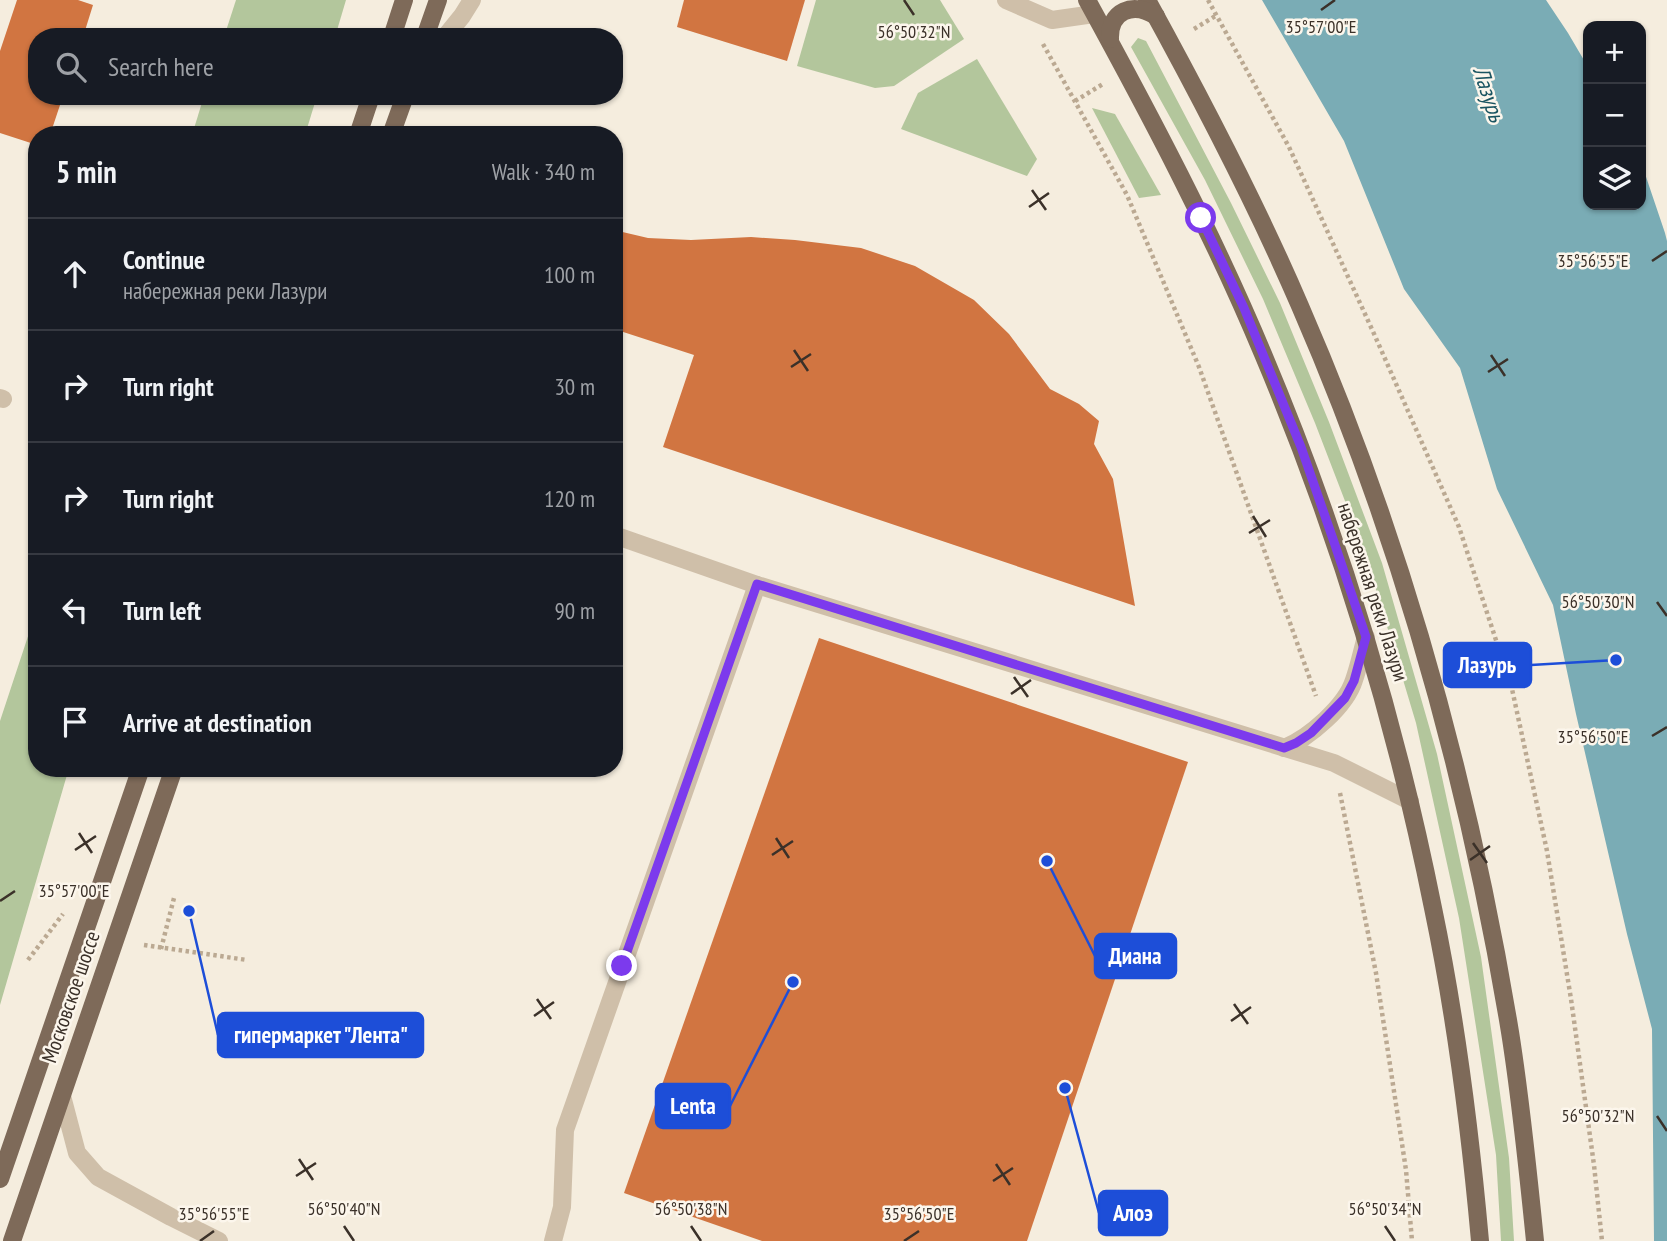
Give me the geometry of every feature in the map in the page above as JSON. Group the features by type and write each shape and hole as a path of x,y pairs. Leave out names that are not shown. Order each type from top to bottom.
{"main road":[{"path":"395,28 404,0"},
{"path":"428,28 438,0"},
{"name":"набережная реки Лазури","path":"1090,7 1110,39 1184,184 1254,331 1318,495 1366,637 1410,801 1434,911 1454,1023 1480,1241"},
{"path":"1110,39 1114,20 1124,11 1151,8"},
{"name":"набережная реки Лазури","path":"1151,8 1232,159 1301,307 1361,458 1413,613 1456,769 1491,928 1512,1048 1535,1241"},
{"path":"361,126 368,105"},
{"path":"394,126 402,105"},
{"name":"Московское шоссе","path":"0,1179 138,777"},
{"name":"Московское шоссе","path":"12,1241 171,777"}],"lane":[{"path":"452,28 472,0"},
{"path":"1015,4 1052,20 1090,7"},
{"path":"623,538 757,584 1334,763 1410,801"},
{"path":"553,1241 562,1207 565,1130 757,584"},
{"path":"1284,748 1311,733 1345,698 1354,681 1366,637"},
{"path":"62,1096 78,1153 98,1177 219,1241"}],"path":[{"path":"1208,0 1290,147 1376,336 1459,527 1512,689 1552,878 1591,1140 1602,1241"},
{"path":"1015,4 1075,101 1127,195 1199,367 1325,720"},
{"path":"1194,29 1217,15"},
{"path":"1075,101 1103,84"},
{"path":"1334,763 1376,972 1406,1170 1412,1241"},
{"path":"161,948 174,898"},
{"path":"28,960 63,914"},
{"path":"144,945 247,960"}],"green space":[{"path":"236,0 346,0 338,28 227,28"},
{"path":"816,0 940,0 964,39 894,86 875,88 797,66"},
{"path":"1138,38 1146,41 1280,303 1329,422 1382,563 1437,754 1481,957 1509,1158 1514,1241 1501,1241 1496,1155 1459,918 1416,723 1365,553 1263,299 1205,180 1131,47"},
{"path":"977,59 1037,159 1027,176 901,129 918,93"},
{"path":"201,105 314,105 308,126 195,126"},
{"path":"1092,108 1115,114 1161,195 1139,198"},
{"path":"28,636 28,777 66,777 0,1005 0,721"}],"water":[{"name":"Лазурь","path":"1262,0 1546,0 1583,58 1583,210 1646,210 1646,177 1665,233 1667,1241 1654,1241 1652,1029 1627,934 1553,605 1497,489 1460,368 1404,289 1344,141"}],"building":[{"path":"17,0 78,0 93,5 86,28 28,28 28,105 60,105 53,126 28,126 28,142 0,133 0,51"},
{"path":"684,0 805,0 787,61 677,27"},
{"path":"623,232 648,238 691,240 751,237 795,240 861,248 915,266 974,300 1009,334 1050,389 1079,404 1099,421 1094,444 1113,479 1135,606 663,447 694,355 623,332"},
{"path":"819,638 1188,762 1027,1241 762,1241 624,1193"}],"place":[{"name":"Лазурь","path":"1616,660"},
{"name":"Диана","path":"1047,861"},
{"name":"гипермаркет \"Лента\"","path":"189,911"},
{"name":"Lenta","path":"793,982"},
{"name":"Алоэ","path":"1065,1088"}],"route":[{"path":"622,966 757,584 1284,748 1311,733 1345,698 1354,681 1366,637 1301,447 1244,308 1201,218"}]}
